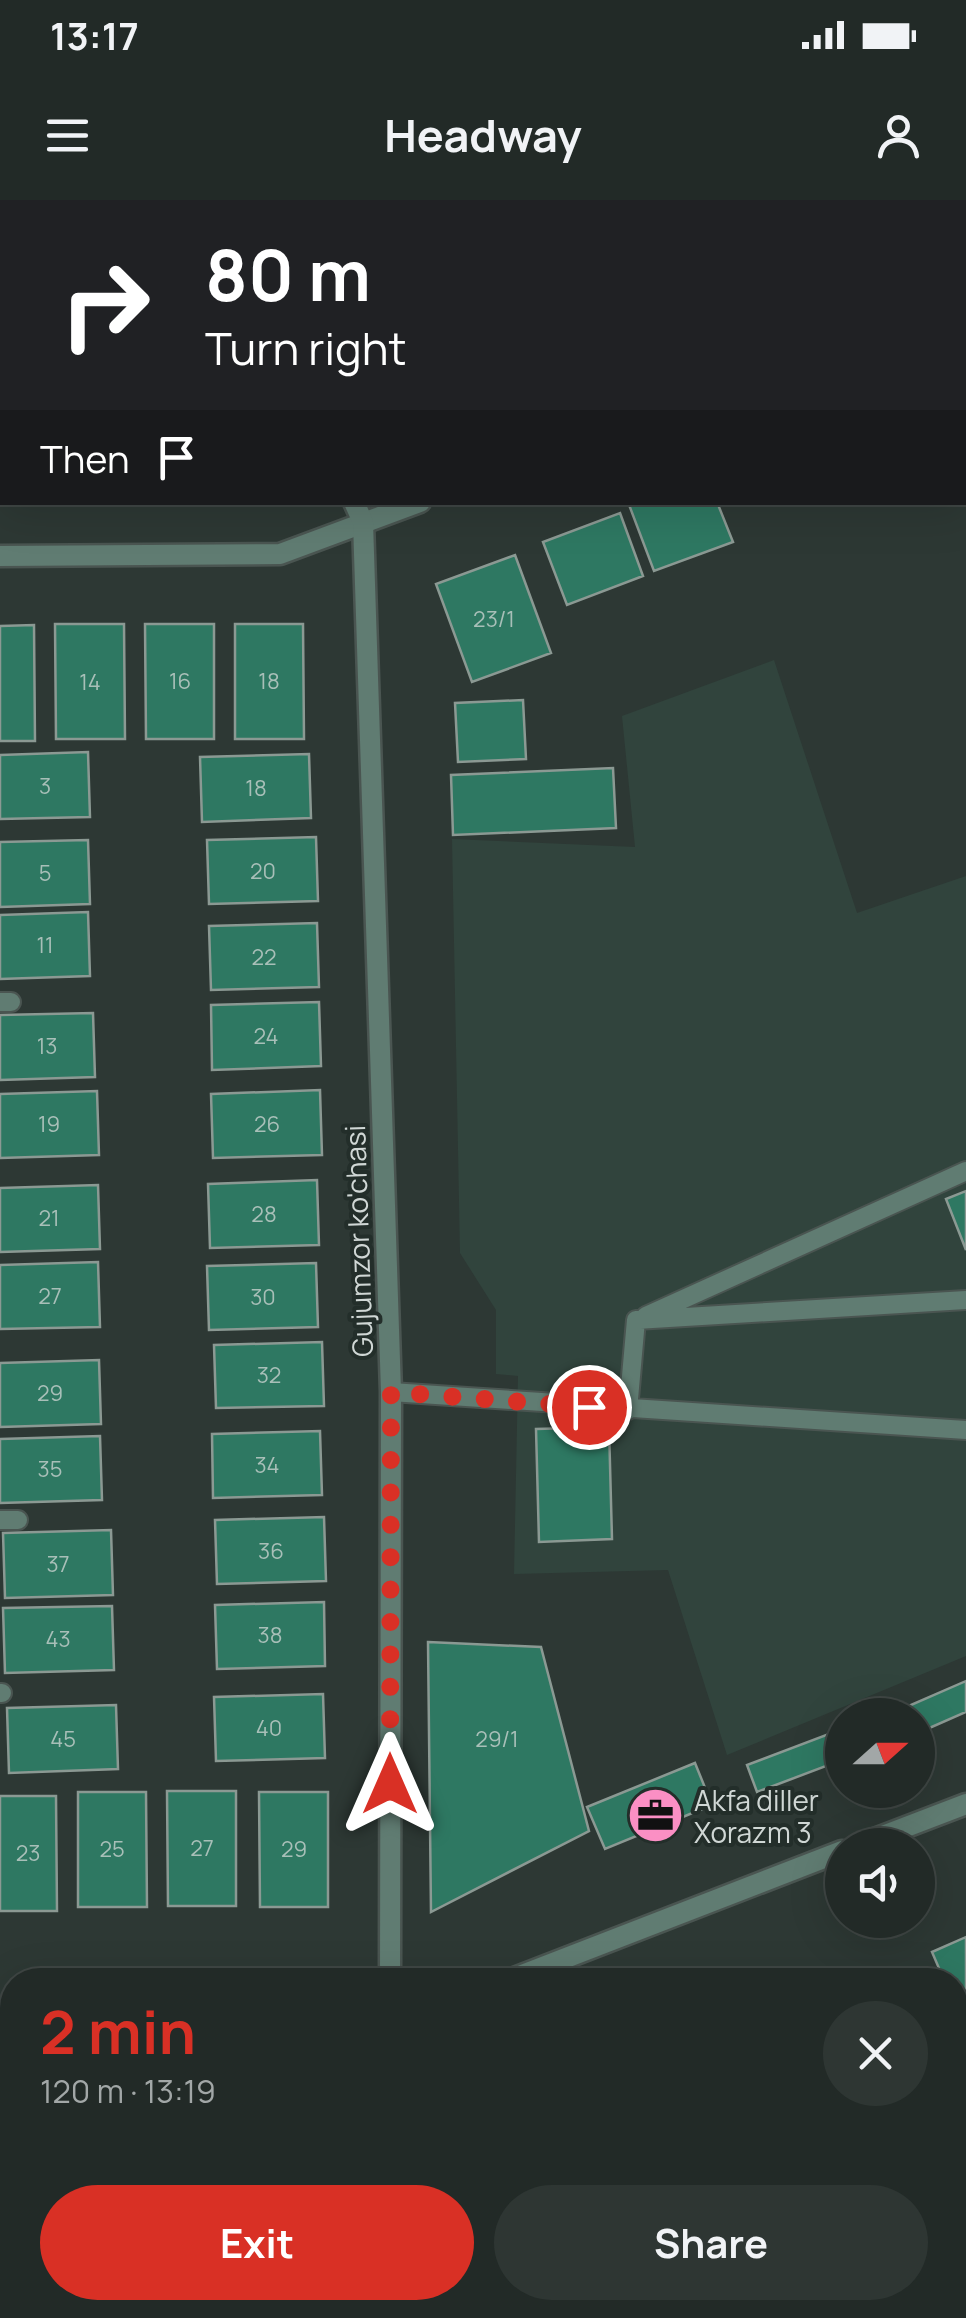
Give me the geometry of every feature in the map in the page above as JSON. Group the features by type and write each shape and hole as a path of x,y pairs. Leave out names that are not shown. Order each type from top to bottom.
{"street":[{"path":"0,556 280,554 358,512 401,505"},
{"name":"Gujumzor ko'chasi","path":"358,512 391,1392 390,1968"},
{"path":"903,1828 966,1804"},
{"path":"539,1968 825,1858"}],"lane":[{"path":"636,1320 966,1171"},
{"path":"636,1320 966,1300"},
{"path":"628,1410 636,1320"},
{"path":"391,1392 966,1430"}],"shaded area":[{"path":"774,660 857,913 966,876 966,1656 865,1698 825,1698 825,1714 727,1755 668,1570 514,1574 518,1376 496,1374 496,1310 460,1253 452,839 635,847 622,716"}],"building":[{"path":"629,505 718,505 733,542 654,571"},
{"path":"620,513 643,576 567,605 543,542"},
{"path":"515,555 551,653 472,682 436,584"},
{"path":"55,624 124,624 125,739 56,739"},
{"path":"145,624 214,624 214,739 146,739"},
{"path":"235,624 303,624 304,739 235,739"},
{"path":"34,625 35,741 0,741 0,626"},
{"path":"523,700 526,759 458,762 455,703"},
{"path":"88,752 90,817 0,819 0,755"},
{"path":"309,754 311,818 202,822 200,757"},
{"path":"613,768 616,828 453,835 451,775"},
{"path":"316,837 318,901 209,904 207,840"},
{"path":"88,840 90,904 0,907 0,842"},
{"path":"88,912 90,976 0,979 0,915"},
{"path":"317,923 319,987 211,990 209,926"},
{"path":"319,1002 321,1066 212,1070 211,1005"},
{"path":"93,1013 95,1077 0,1080 0,1015"},
{"path":"320,1090 322,1155 213,1158 211,1094"},
{"path":"97,1091 99,1155 0,1158 0,1094"},
{"path":"317,1180 319,1245 210,1248 208,1184"},
{"path":"98,1185 100,1249 0,1252 0,1188"},
{"path":"966,1191 966,1250 946,1199"},
{"path":"98,1262 100,1327 0,1329 0,1265"},
{"path":"316,1263 318,1327 209,1330 207,1266"},
{"path":"322,1342 324,1406 216,1408 214,1345"},
{"path":"99,1360 101,1424 0,1427 0,1363"},
{"path":"609,1427 612,1539 539,1542 536,1429"},
{"path":"320,1431 322,1495 213,1498 212,1434"},
{"path":"100,1436 102,1500 0,1503 0,1439"},
{"path":"324,1517 326,1581 217,1584 215,1520"},
{"path":"111,1530 113,1595 5,1598 3,1533"},
{"path":"324,1602 325,1666 217,1669 215,1605"},
{"path":"112,1606 114,1670 5,1673 3,1608"},
{"path":"428,1642 541,1647 589,1831 431,1912"},
{"path":"966,1681 966,1712 935,1726 935,1698 927,1698"},
{"path":"323,1694 325,1758 216,1761 214,1697"},
{"path":"116,1705 118,1769 9,1773 7,1708"},
{"path":"825,1735 825,1766 757,1792 747,1765"},
{"path":"695,1763 712,1805 605,1849 587,1807"},
{"path":"167,1791 236,1791 236,1906 168,1906"},
{"path":"78,1792 146,1792 147,1907 78,1907"},
{"path":"259,1792 328,1792 328,1907 260,1907"},
{"path":"0,1796 56,1796 57,1911 0,1911"},
{"path":"966,1937 966,1968 939,1968 932,1952"}],"place":[{"name":"Akfa diller Xorazm 3","path":"655,1816"}],"route":[{"path":"390,1784 391,1392 589,1407"}]}
